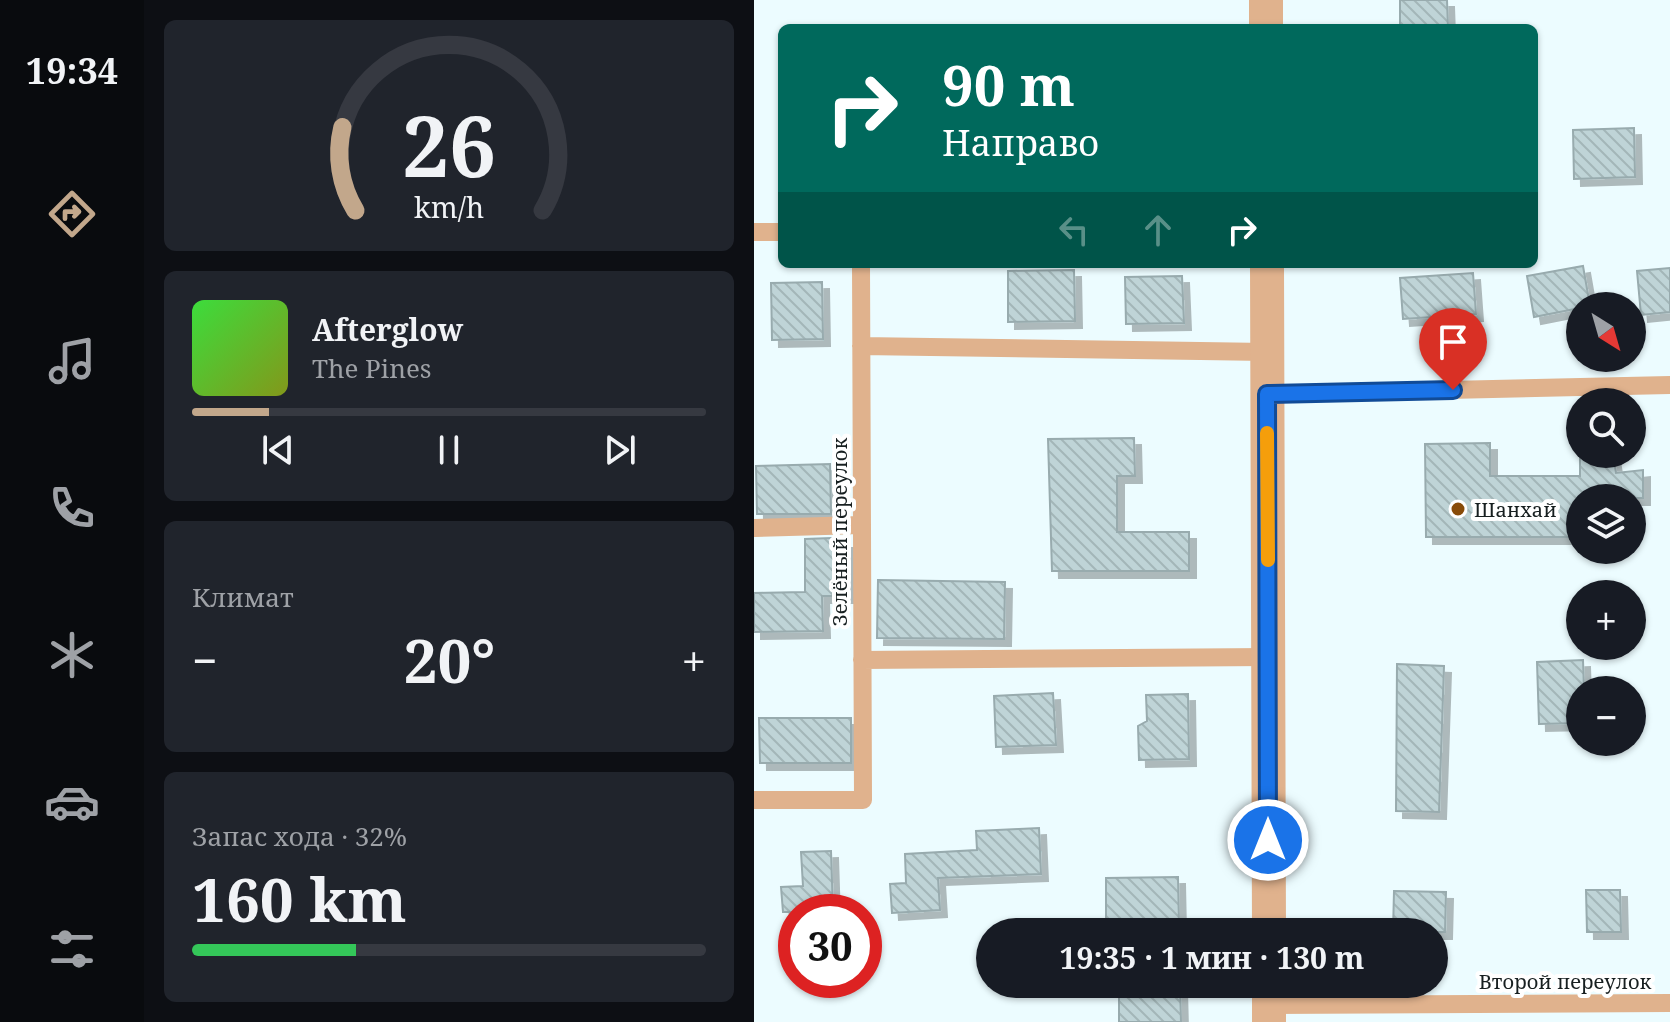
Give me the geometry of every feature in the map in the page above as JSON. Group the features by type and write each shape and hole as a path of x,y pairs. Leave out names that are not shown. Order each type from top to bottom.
{"street":[{"path":"1266,0 1266,24"},
{"path":"1267,268 1269,918"}],"lane":[{"path":"754,232 778,232"},
{"name":"Зелёный переулок","path":"754,800 863,800 861,268"},
{"path":"861,346 1267,352"},
{"path":"1267,394 1670,385"},
{"path":"754,528 861,525"},
{"path":"862,660 1268,657"},
{"name":"Второй переулок","path":"1269,1004 1670,1003"}],"building":[{"path":"1400,0 1447,0 1448,24 1400,24"},
{"path":"1634,128 1635,177 1574,179 1573,130"},
{"path":"1583,266 1588,292 1566,292 1566,311 1534,317 1527,276"},
{"path":"1670,268 1670,312 1646,314 1646,292 1639,292 1637,271"},
{"path":"1074,270 1075,321 1008,322 1008,271"},
{"path":"1473,273 1476,314 1403,319 1400,278"},
{"path":"1182,276 1184,323 1126,324 1125,277"},
{"path":"822,282 823,339 772,340 771,283"},
{"path":"1134,438 1135,476 1117,476 1117,532 1189,532 1189,571 1052,571 1048,439"},
{"path":"1490,443 1490,476 1580,476 1580,468 1615,468 1616,473 1643,470 1643,484 1566,484 1566,537 1426,537 1425,444"},
{"path":"830,464 831,514 757,514 756,466"},
{"path":"831,538 831,541 848,541 848,596 822,596 823,631 754,632 754,593 805,592 805,539"},
{"path":"878,580 1005,582 1004,639 877,638"},
{"path":"1583,660 1584,676 1566,676 1566,723 1539,724 1537,662"},
{"path":"1397,664 1444,666 1439,812 1396,811"},
{"path":"1053,693 1056,745 996,747 994,696"},
{"path":"1188,694 1189,759 1139,760 1138,726 1147,721 1146,695"},
{"path":"759,718 851,718 851,763 760,763"},
{"path":"1039,828 1041,874 938,878 940,910 892,913 890,884 906,883 905,854 977,850 976,831"},
{"path":"831,851 832,894 782,894 781,887 803,886 801,852"},
{"path":"1178,877 1179,918 1106,918 1106,878"},
{"path":"1586,890 1620,890 1621,932 1587,932"},
{"path":"1394,891 1446,892 1445,918 1393,918"},
{"path":"1119,998 1180,998 1181,1022 1119,1022"}],"slow traffic":[{"path":"1267,433 1268,560"}],"place":[{"name":"Шанхай","path":"1458,509"}],"route":[{"path":"1268,840 1267,394 1453,390"}]}
